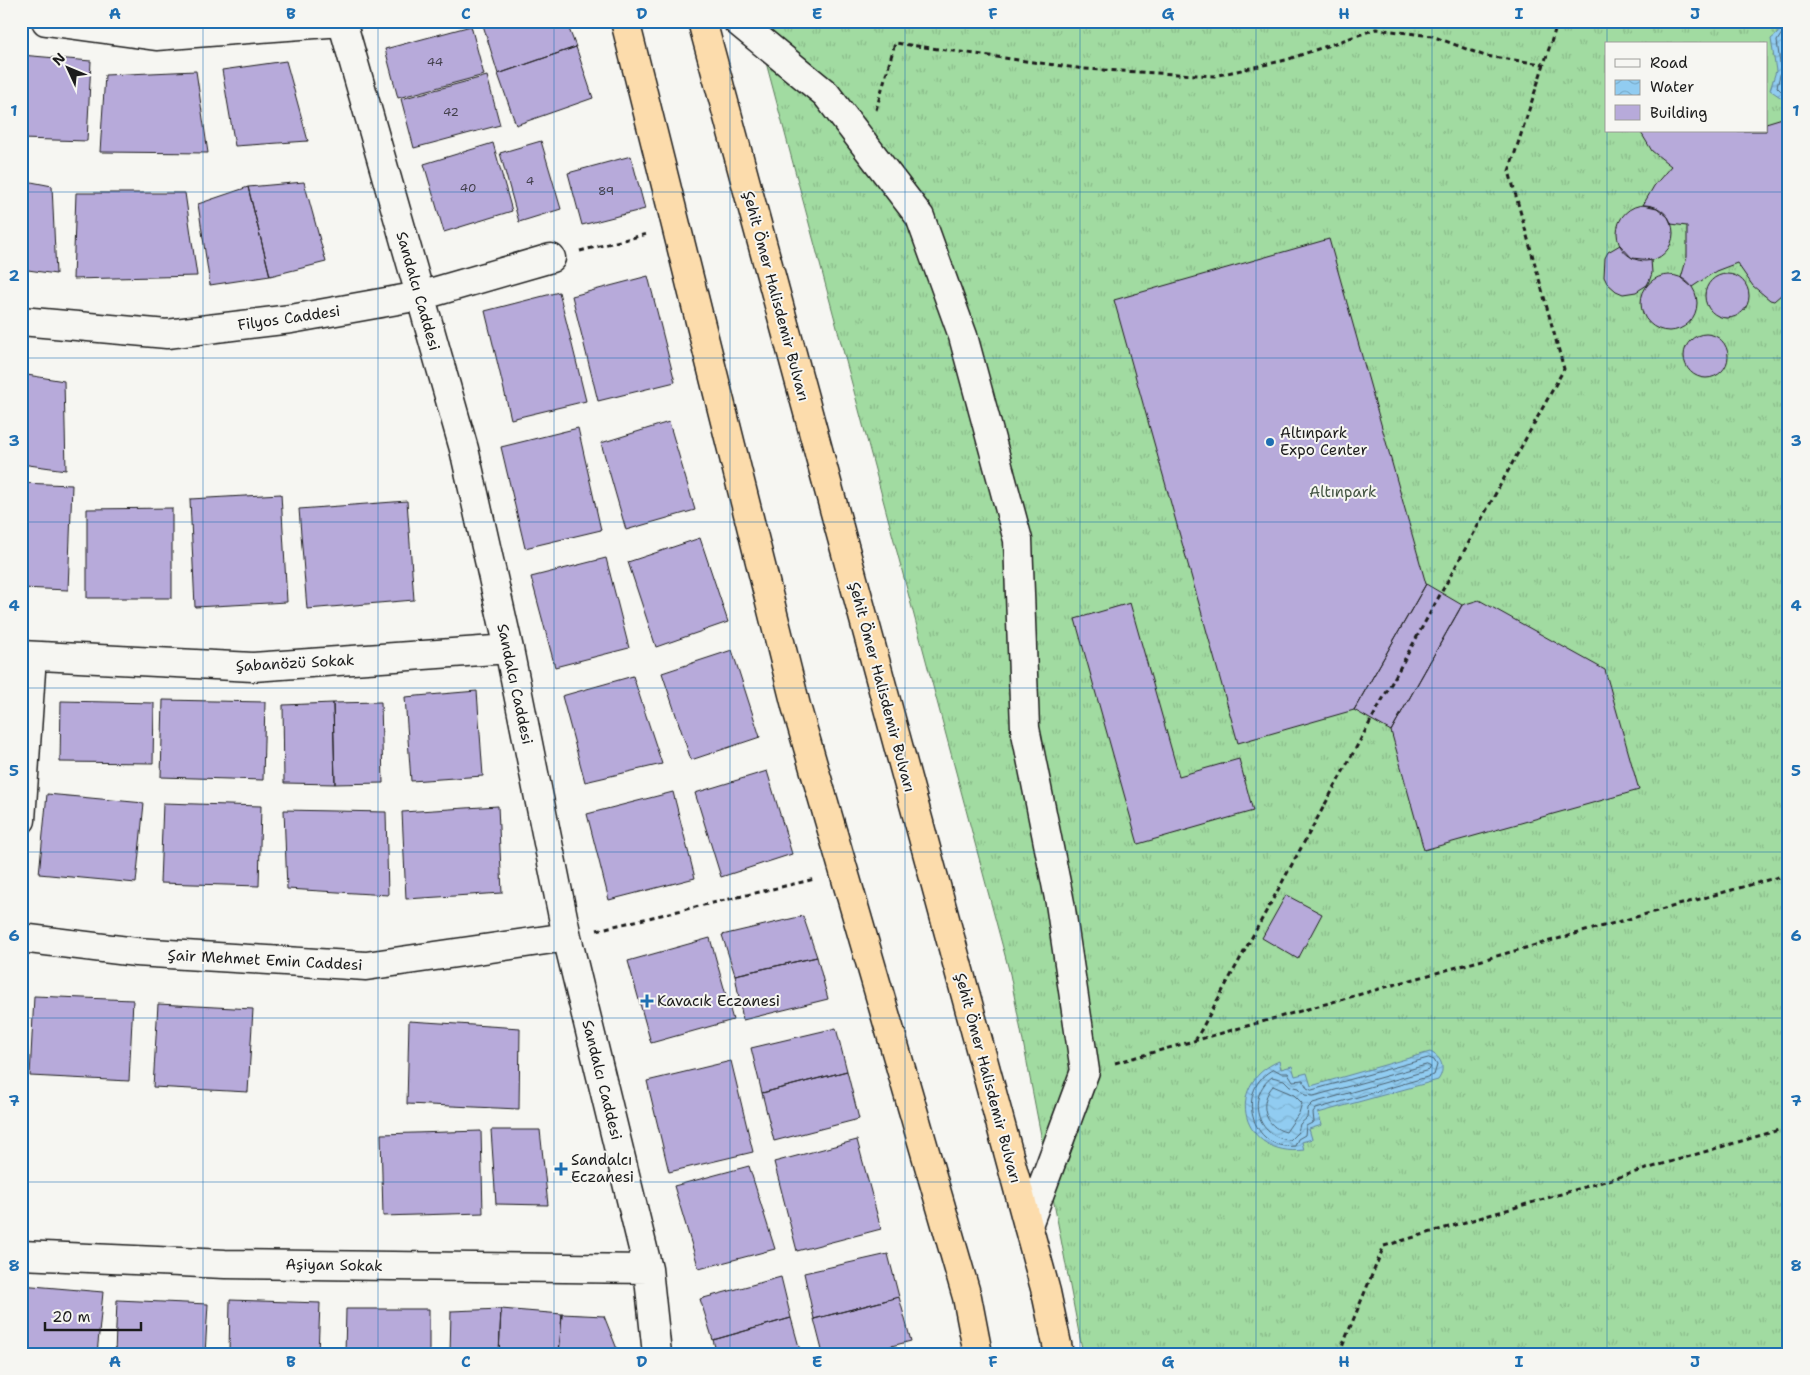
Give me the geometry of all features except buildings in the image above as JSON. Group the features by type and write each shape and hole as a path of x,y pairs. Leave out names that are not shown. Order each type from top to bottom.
{"highway":[{"path":"625,21 796,706 967,1297 978,1354"},
{"name":"Şehit Ömer Halisdemir Bulvarı","path":"702,21 1046,1292 1059,1354"}],"street":[{"path":"46,21 156,36 342,22"},
{"path":"737,21 826,94 920,217 963,336 1018,540 1025,728 1060,902 1085,1071 1028,1225"},
{"name":"Sandalcı Caddesi","path":"342,22 464,449 508,649 567,937 648,1269 657,1354"},
{"name":"Filyos Caddesi","path":"21,321 167,334 291,319 420,296 550,258"},
{"name":"Şabanözü Sokak","path":"27,656 253,668 508,649"},
{"path":"21,820 27,656"},
{"name":"Şair Mehmet Emin Caddesi","path":"21,938 136,952 366,966 567,937"},
{"name":"Aşiyan Sokak","path":"21,1255 225,1264 648,1269"}],"path":[{"path":"1195,1041 1564,369 1509,171 1558,21"},
{"path":"866,146 895,43 1084,70 1214,76 1286,60 1376,29 1432,36 1484,56 1543,64"},
{"path":"550,258 676,226"},
{"path":"567,937 844,872"},
{"path":"1085,1071 1789,874"},
{"path":"1339,1354 1384,1246 1789,1127"}],"green space":[{"name":"Altınpark","path":"737,21 1789,21 1789,1354 1083,1354 1010,974 760,40"}],"water":[{"path":"1781,21 1789,21 1789,91 1783,99 1770,90 1776,71 1771,39 1777,34 1782,24"},
{"path":"1430,1052 1440,1060 1442,1072 1438,1080 1318,1113 1322,1125 1309,1129 1312,1139 1302,1142 1304,1150 1283,1149 1266,1143 1254,1132 1247,1118 1246,1102 1250,1086 1261,1072 1279,1061 1281,1069 1292,1066 1295,1076 1307,1073 1311,1086"}],"place":[{"name":"Altınpark Expo Center","path":"1270,442"},
{"name":"Kavacık Eczanesi","path":"647,1001"},
{"name":"Sandalcı Eczanesi","path":"561,1169"}]}
